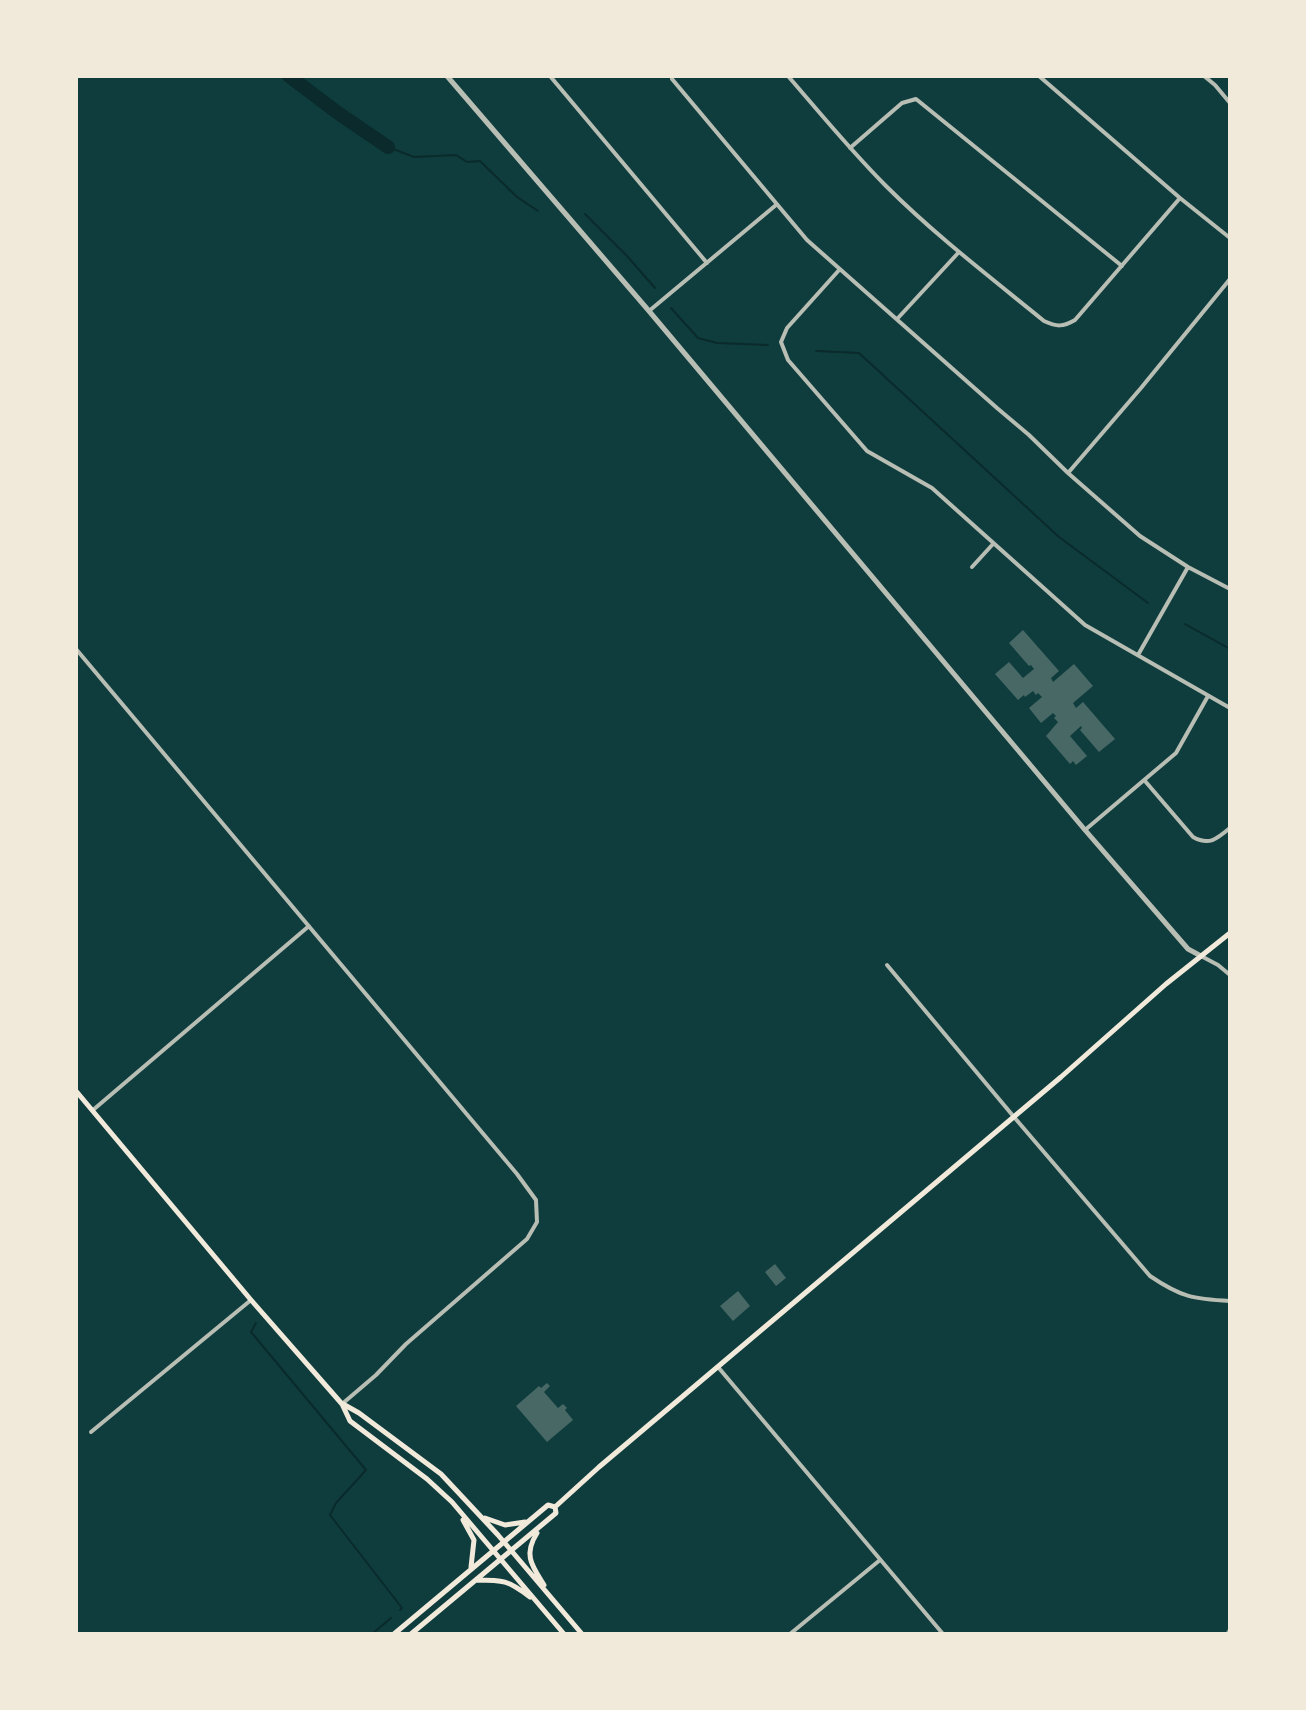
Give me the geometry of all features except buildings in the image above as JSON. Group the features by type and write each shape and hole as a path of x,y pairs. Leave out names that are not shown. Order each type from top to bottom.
{"main road":[{"path":"555,1507 1230,933"},
{"path":"76,1091 342,1404 350,1421 427,1479 452,1502 564,1634"},
{"path":"342,1404 359,1413 441,1474 582,1634"},
{"path":"452,1502 474,1540 471,1568"},
{"path":"394,1634 548,1505 555,1507"},
{"path":"411,1634 541,1527 556,1513 555,1507"},
{"path":"477,1513 505,1525 527,1522"},
{"path":"541,1527 529,1548 532,1566 551,1597"},
{"path":"475,1580 512,1583 538,1603"}],"street":[{"path":"447,76 1188,949 1230,975"},
{"path":"550,76 707,263"},
{"path":"672,76 807,240 1140,536 1230,589"},
{"path":"789,76 887,187 959,252 1053,325 1063,327 1075,320 1180,198"},
{"path":"1039,76 1230,238"},
{"path":"1204,76 1230,103"},
{"path":"850,148 902,103 916,99 1122,266"},
{"path":"649,311 777,205"},
{"path":"897,318 959,252"},
{"path":"840,269 787,328 781,342 788,360 867,451 932,488 1085,625 1230,708"},
{"path":"1068,473 1230,279"},
{"path":"972,567 993,544"},
{"path":"1138,655 1188,567"},
{"path":"76,649 536,1200 537,1222 527,1239 342,1404"},
{"path":"1085,830 1176,753 1208,696"},
{"path":"1145,781 1193,837 1202,842 1213,842 1230,828"},
{"path":"93,1110 309,926"},
{"path":"887,965 1150,1276 1172,1290 1196,1299 1230,1301"},
{"path":"91,1432 251,1300"},
{"path":"718,1367 943,1634"},
{"path":"790,1634 880,1560"}],"waterway":[{"path":"289,76 388,147"},
{"path":"388,147 414,157 456,155 467,162 480,161 517,197 538,211"},
{"path":"585,214 655,288"},
{"path":"671,308 698,338 717,343 768,345"},
{"path":"816,351 859,353 1059,537 1148,603"},
{"path":"1185,624 1230,649"},
{"path":"256,1323 251,1332 366,1470 336,1503 330,1515 402,1608 400,1610"},
{"path":"372,1634 391,1618"}],"railway":[{"path":"1226,1634 1230,1628"}]}
